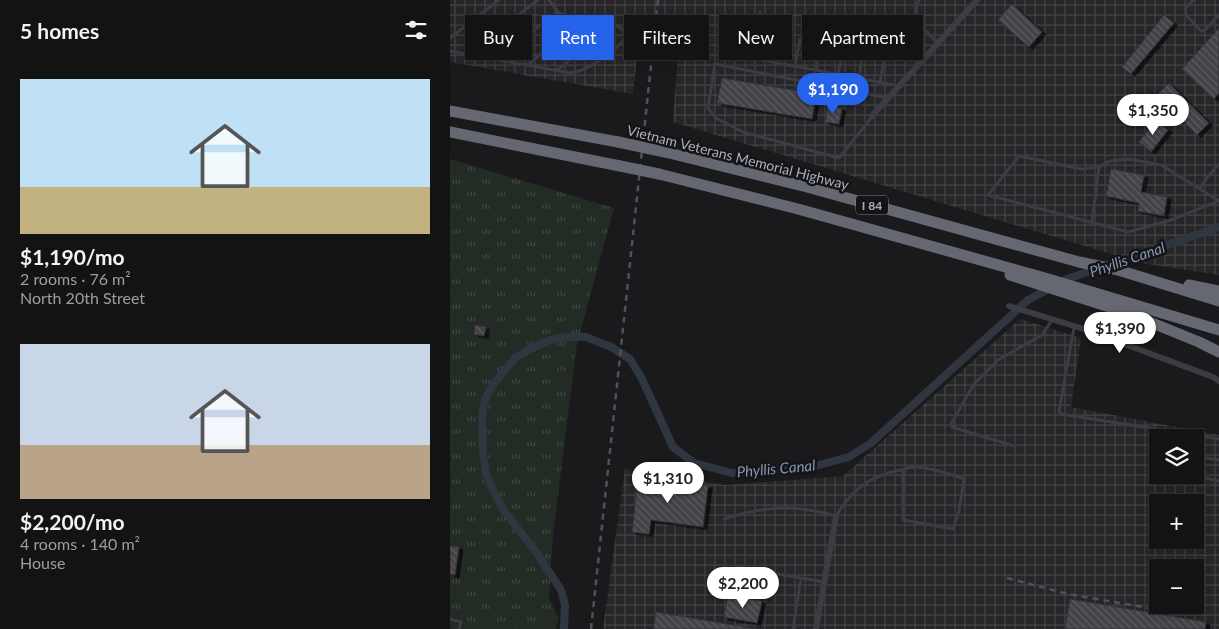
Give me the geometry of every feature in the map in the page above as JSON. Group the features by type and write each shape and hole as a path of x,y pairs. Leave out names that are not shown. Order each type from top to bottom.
{"highway":[{"name":"Vietnam Veterans Memorial Highway","path":"450,111 665,152 807,187 1079,262 1118,270 1219,301"},
{"name":"I 84","path":"450,132 659,174 798,209 1045,278 1219,330"},
{"path":"924,244 1032,283 1125,312 1219,352"},
{"path":"1118,270 1219,291"}],"street":[{"path":"872,116 978,0"},
{"path":"1009,306 1074,326 1213,377 1219,381"},
{"path":"816,629 836,516"}],"lane":[{"path":"450,38 499,0"},
{"path":"518,15 538,0"},
{"path":"549,0 558,12 563,15"},
{"path":"919,0 916,6 917,20 938,43"},
{"path":"1193,0 1185,9 1186,15 1201,31 1204,31 1219,15"},
{"path":"532,32 558,12"},
{"path":"760,12 751,58 900,86"},
{"path":"496,60 570,73 580,72 619,46 624,39 622,30 615,24 557,70"},
{"path":"795,66 800,39"},
{"path":"450,52 465,54"},
{"path":"528,65 542,53"},
{"path":"816,70 818,60"},
{"path":"838,74 841,60"},
{"path":"858,78 861,60"},
{"path":"880,82 884,60"},
{"path":"872,116 839,158 743,132 716,118 708,108 715,64 888,98"},
{"path":"1019,156 1081,169 1099,167 1110,161 1129,158 1162,165 1219,201 1171,220 1128,232 988,195 1019,156"},
{"path":"1200,189 1204,180 1219,164"},
{"path":"1092,222 1099,167"},
{"path":"1014,446 952,426 951,424 974,384 998,360 1042,335 1052,319"},
{"path":"1074,326 1059,411 1061,414 1219,439"},
{"path":"1204,458 1219,460"},
{"path":"724,519 750,511 796,507 817,510 836,516 845,502 866,482 883,474 916,467 949,473 964,479 959,511 953,529 903,520 904,470"},
{"path":"1204,477 1219,480"},
{"path":"738,567 824,582"},
{"path":"792,629 801,578"},
{"path":"450,619 461,622 459,629"}],"shaded area":[{"path":"450,0 1219,0 1219,275 1141,263 673,122 677,60 709,60 709,15 624,15 624,60 637,60 633,94 450,62"},
{"path":"1020,319 1081,338 1071,407 1187,429 1149,429 1149,484 1204,484 1204,432 1219,435 1219,629 603,629 625,469 726,485 843,476"}],"green space":[{"path":"450,159 614,208 577,344 553,535 549,597 558,618 556,629 450,629"}],"building":[{"path":"1012,4 1042,32 1029,47 998,20"},
{"path":"1164,15 1174,23 1131,74 1122,67"},
{"path":"1219,28 1219,93 1214,99 1182,69"},
{"path":"722,78 816,94 812,119 717,103"},
{"path":"1169,83 1209,123 1197,135 1157,95"},
{"path":"828,106 842,108 839,124 825,122"},
{"path":"1155,121 1168,130 1151,152 1139,142"},
{"path":"1111,169 1144,175 1141,192 1167,197 1164,216 1138,211 1139,203 1106,196"},
{"path":"475,325 486,327 484,336 474,334"},
{"path":"638,477 708,486 703,527 651,520 649,534 632,532"},
{"path":"450,546 459,547 455,575 450,574"},
{"path":"728,595 762,601 757,623 724,617"},
{"path":"1070,599 1149,612 1149,614 1206,622 1205,629 1065,629"},
{"path":"656,612 757,629 653,629"}],"waterway":[{"name":"Phyllis Canal","path":"564,629 565,605 561,590 536,552 504,511 486,474 483,454 482,417 485,399 495,382 515,358 550,340 567,337 586,337 611,347 630,359 642,379 673,447 694,463 732,473 815,466 849,457 871,443 1028,300 1067,279 1219,227"}],"railway":[{"path":"591,629 658,0"},
{"path":"1007,578 1068,594 1149,608"}]}
